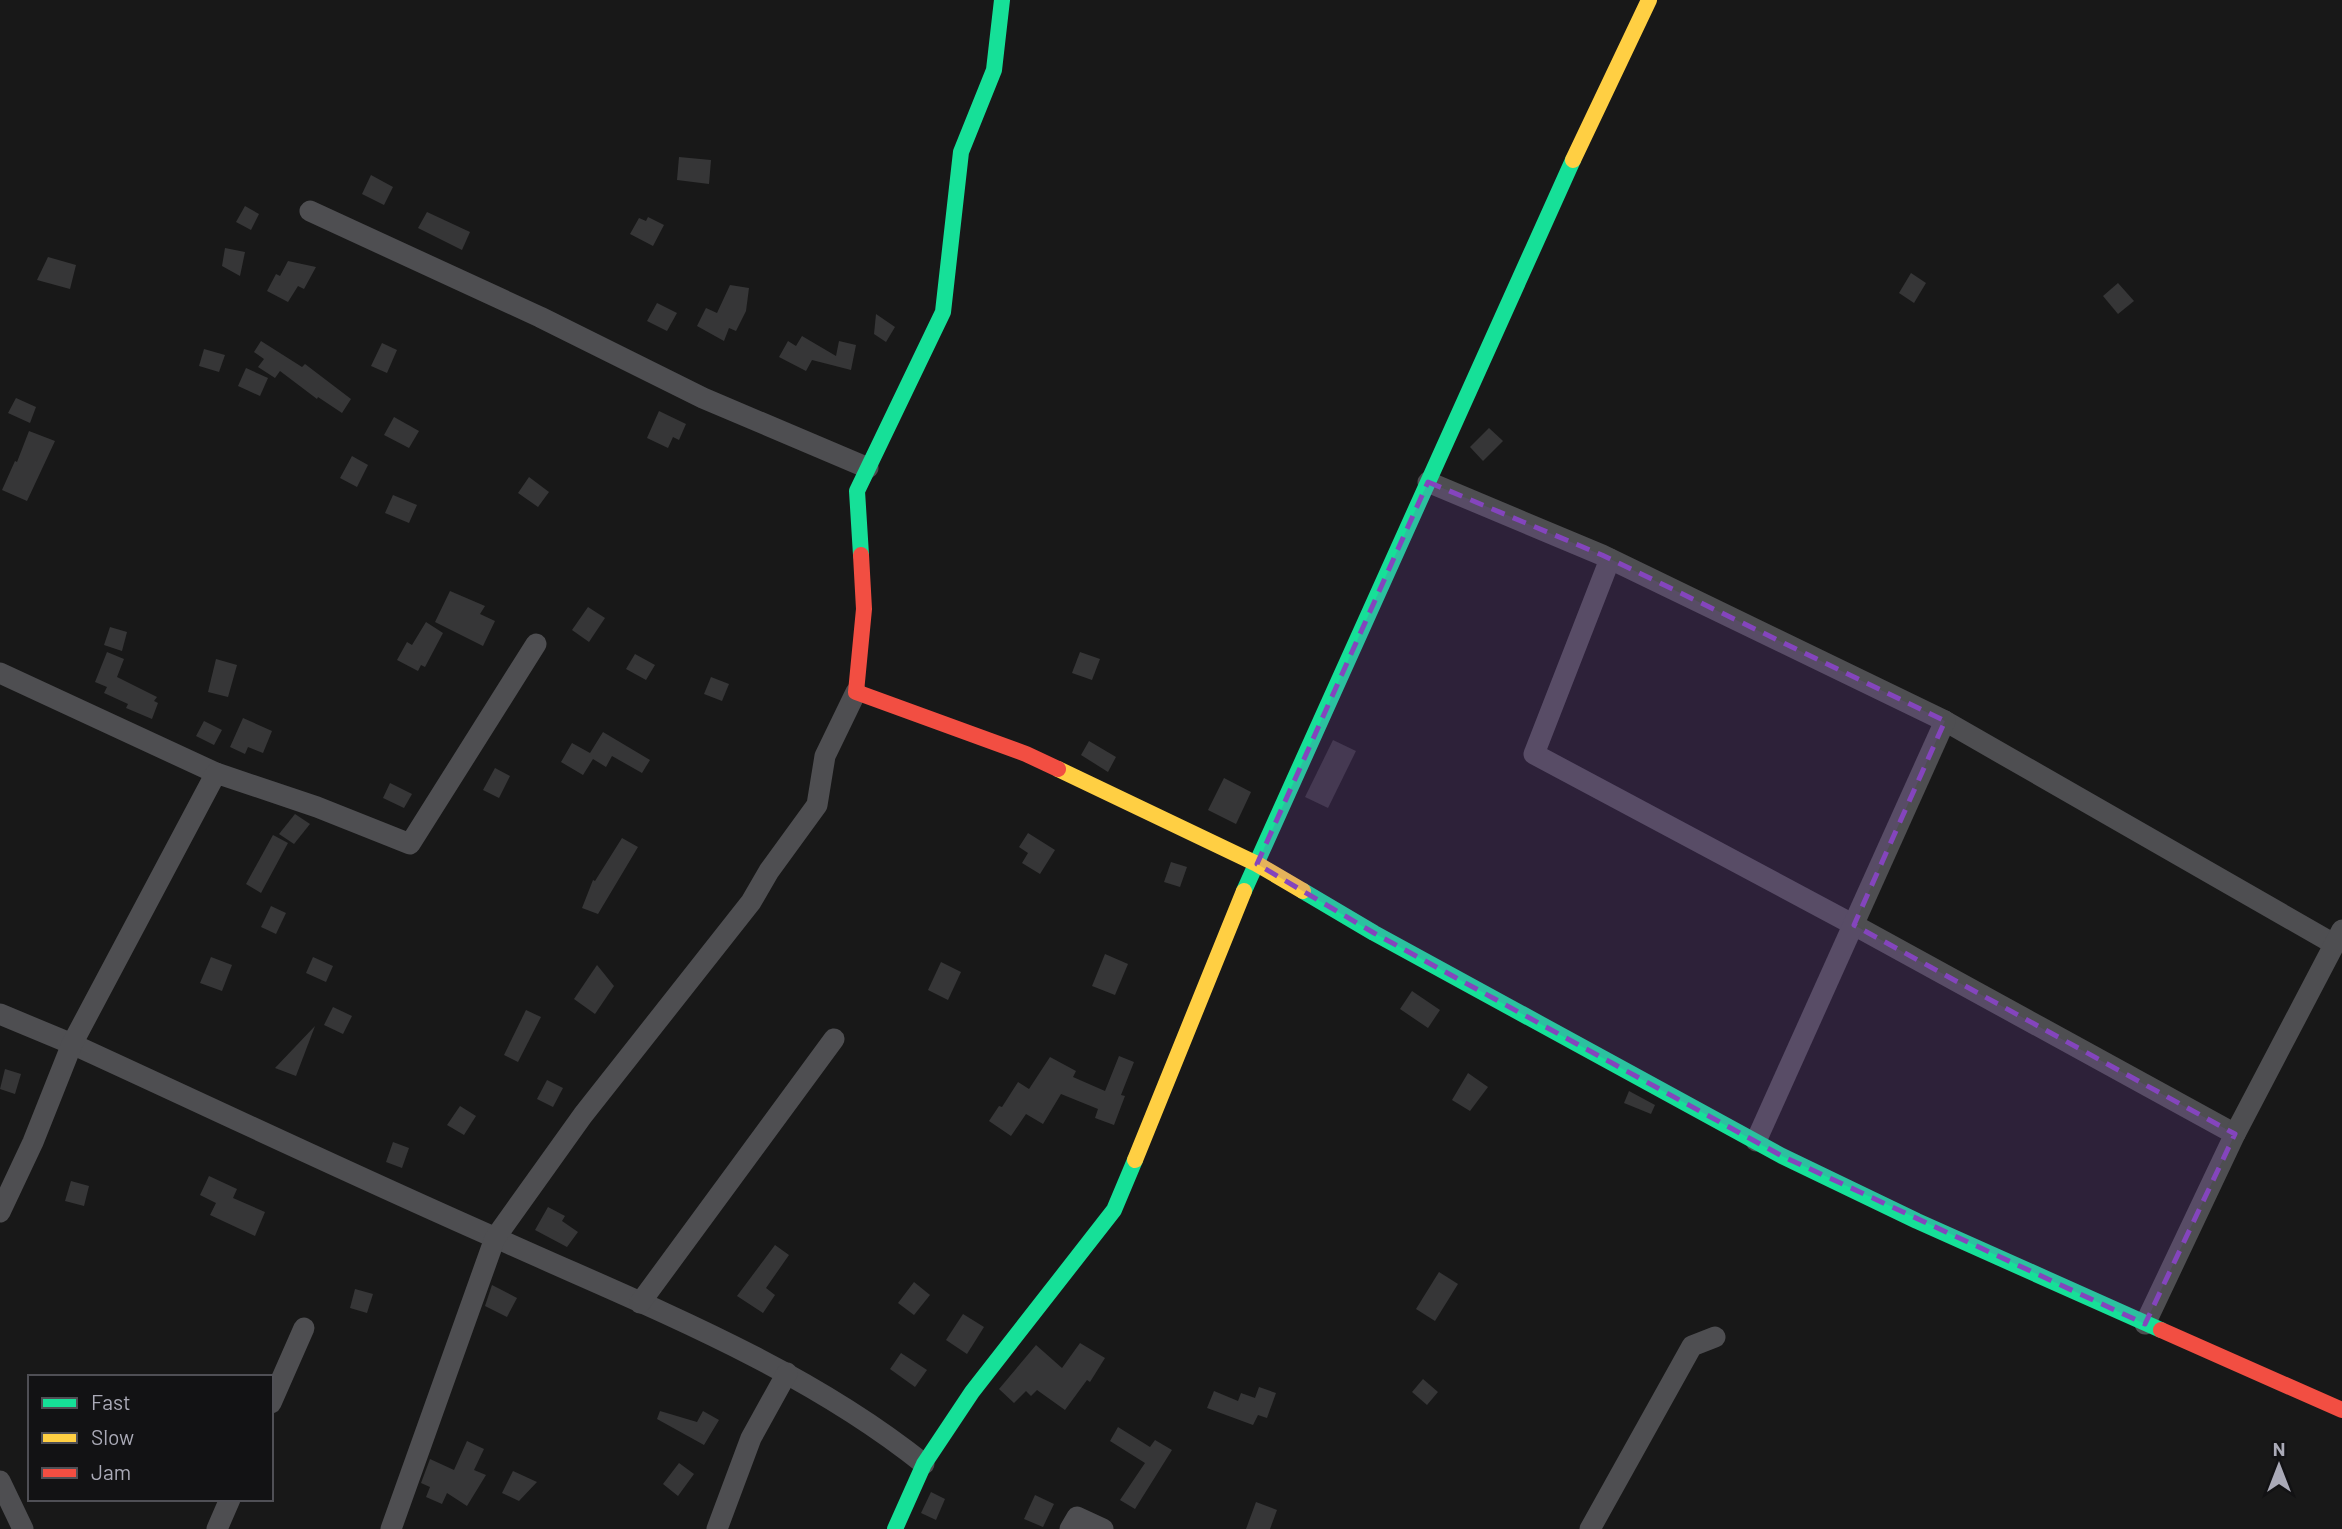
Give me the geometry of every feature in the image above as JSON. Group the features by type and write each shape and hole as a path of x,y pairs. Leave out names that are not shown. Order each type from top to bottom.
{"street":[{"path":"391,1529 495,1238 583,1115 751,902 769,871 817,805 825,756 856,692 864,609 857,491 943,312 961,152 994,70 1002,0"},
{"path":"895,1529 924,1464 972,1392 1114,1210 1257,864 1557,194 1649,0"},
{"path":"310,211 540,317 703,398 868,468"},
{"path":"1428,482 1610,559 1945,721 2338,937 2235,1134 2144,1324"},
{"path":"1610,559 1534,754 1854,925 2235,1134"},
{"path":"0,673 216,773 317,807 410,844 536,644"},
{"path":"856,692 1026,754 1257,864 1374,933 1756,1141 1917,1221 2342,1410"},
{"path":"1756,1141 1945,721"},
{"path":"0,1212 33,1142 72,1044 216,773"},
{"path":"0,1014 72,1044 640,1303 786,1373 899,1443 924,1464"},
{"path":"640,1303 834,1039"},
{"path":"273,1398 304,1328"},
{"path":"1590,1529 1692,1346 1715,1338"},
{"path":"717,1529 751,1438 786,1373"},
{"path":"0,1481 23,1529"},
{"path":"217,1529 229,1501"},
{"path":"1070,1529 1077,1517 1103,1529"}],"highlighted area":[{"path":"1428,482 1602,555 1945,721 1854,925 2235,1134 2145,1324 1782,1156 1374,933 1257,864"}],"building":[{"path":"679,157 711,160 709,184 677,180"},
{"path":"371,175 393,187 384,205 362,194"},
{"path":"245,206 259,214 251,230 236,222"},
{"path":"427,212 470,232 462,250 418,228"},
{"path":"648,217 664,225 653,246 630,234 639,218 646,221"},
{"path":"225,248 245,252 240,276 222,266"},
{"path":"48,257 76,265 70,289 37,280"},
{"path":"288,261 316,267 304,289 298,286 288,302 267,291 276,274 280,276"},
{"path":"1911,273 1926,283 1914,303 1899,293"},
{"path":"2118,283 2134,301 2118,314 2103,296"},
{"path":"730,285 749,288 746,311 736,331 729,328 724,341 697,326 706,308 717,313"},
{"path":"657,303 677,313 667,331 647,321"},
{"path":"876,314 895,327 886,342 874,334"},
{"path":"802,336 836,356 839,341 856,345 851,370 812,360 806,371 779,357 788,341 796,346"},
{"path":"261,341 302,367 305,364 351,399 342,413 318,397 317,399 280,371 275,378 258,367 264,359 254,352"},
{"path":"382,343 397,350 387,373 371,366"},
{"path":"204,349 225,355 219,372 199,366"},
{"path":"246,368 268,378 260,396 238,386"},
{"path":"16,398 36,407 30,423 8,413"},
{"path":"659,411 686,424 679,440 673,437 668,448 647,438"},
{"path":"394,417 419,431 409,448 384,435"},
{"path":"1489,428 1503,441 1483,461 1470,447"},
{"path":"29,431 55,441 27,501 2,490"},
{"path":"352,456 368,465 357,487 340,478"},
{"path":"529,477 549,492 538,507 518,493"},
{"path":"393,495 417,505 409,523 385,513"},
{"path":"450,591 485,606 480,614 495,621 483,646 435,622"},
{"path":"588,607 605,618 589,642 572,630"},
{"path":"426,622 443,633 425,667 421,665 418,671 397,660 407,642 412,645"},
{"path":"110,627 127,632 122,651 104,645"},
{"path":"107,652 124,659 117,677 157,697 154,701 158,703 152,719 126,708 128,704 104,693 107,687 95,682"},
{"path":"1080,652 1100,659 1092,680 1072,673"},
{"path":"635,654 655,665 646,680 626,669"},
{"path":"216,659 237,665 228,697 208,692"},
{"path":"711,677 729,684 722,701 704,694"},
{"path":"243,718 272,731 263,753 248,747 245,754 230,747"},
{"path":"204,721 222,730 214,745 196,736"},
{"path":"603,732 650,760 642,773 612,756 606,767 593,759 583,775 561,762 572,743 590,753"},
{"path":"1333,740 1356,751 1328,808 1305,797"},
{"path":"1089,741 1116,757 1108,772 1081,755"},
{"path":"495,768 510,776 499,798 483,790"},
{"path":"1224,778 1251,792 1236,824 1208,810"},
{"path":"390,783 412,794 404,808 383,798"},
{"path":"295,814 310,824 294,844 279,834"},
{"path":"1028,833 1055,850 1040,874 1022,863 1028,853 1019,847"},
{"path":"273,835 288,843 261,893 246,884"},
{"path":"622,838 638,847 598,914 582,908 593,880 595,881"},
{"path":"1171,862 1187,867 1180,887 1164,882"},
{"path":"271,906 286,913 276,934 261,927"},
{"path":"1105,954 1128,964 1115,995 1092,986"},
{"path":"211,957 232,965 222,991 200,983"},
{"path":"313,957 333,966 326,982 306,973"},
{"path":"941,962 961,972 948,1000 928,990"},
{"path":"597,965 614,986 595,1014 574,999"},
{"path":"1412,991 1440,1010 1428,1028 1400,1009"},
{"path":"333,1007 352,1016 343,1034 324,1025"},
{"path":"526,1010 541,1017 518,1062 504,1055"},
{"path":"315,1026 296,1076 275,1068"},
{"path":"1119,1056 1134,1062 1121,1095 1125,1096 1114,1125 1095,1118 1098,1109 1061,1094 1043,1124 1026,1114 1011,1136 989,1121 1018,1082 1029,1089 1050,1057 1076,1071 1073,1077 1105,1091"},
{"path":"5,1069 21,1074 15,1094 0,1089"},
{"path":"1468,1073 1488,1087 1470,1111 1452,1100"},
{"path":"547,1080 563,1088 553,1107 537,1099"},
{"path":"1629,1091 1655,1105 1651,1114 1624,1103"},
{"path":"460,1106 476,1116 464,1135 447,1125"},
{"path":"393,1142 409,1148 402,1168 386,1162"},
{"path":"209,1176 237,1189 233,1198 265,1212 255,1236 210,1215 216,1203 200,1195"},
{"path":"71,1181 89,1186 84,1206 65,1201"},
{"path":"548,1207 565,1216 562,1221 578,1232 567,1247 535,1230"},
{"path":"775,1245 789,1255 766,1288 775,1295 763,1313 737,1296"},
{"path":"1439,1272 1458,1284 1435,1321 1416,1309"},
{"path":"914,1282 930,1295 914,1315 898,1303"},
{"path":"492,1285 517,1298 507,1317 485,1306"},
{"path":"355,1289 373,1294 367,1313 350,1308"},
{"path":"963,1314 984,1327 967,1354 946,1340"},
{"path":"1080,1343 1105,1358 1090,1382 1087,1380 1065,1410 1037,1390 1031,1396 1026,1391 1014,1403 999,1389 1036,1345 1062,1368"},
{"path":"901,1353 927,1370 915,1387 890,1369"},
{"path":"1423,1379 1438,1392 1427,1405 1412,1392"},
{"path":"1259,1387 1276,1393 1267,1418 1258,1415 1253,1425 1207,1408 1214,1391 1238,1401 1241,1393 1255,1398"},
{"path":"660,1411 697,1422 703,1411 719,1420 704,1445 657,1419"},
{"path":"1118,1427 1150,1447 1155,1440 1172,1450 1135,1509 1120,1500 1145,1463 1110,1441"},
{"path":"467,1441 484,1449 474,1470 486,1475 467,1506 447,1493 442,1504 426,1497 430,1487 421,1483 430,1459 454,1470"},
{"path":"679,1463 694,1474 678,1496 663,1484"},
{"path":"513,1471 537,1482 519,1501 502,1493"},
{"path":"931,1492 945,1499 936,1520 921,1513"},
{"path":"1035,1495 1054,1504 1043,1527 1024,1519"},
{"path":"1256,1502 1277,1510 1270,1529 1246,1529"}],"traffic: fast":[{"path":"861,555 857,491 943,312 961,152 994,70 1002,0"},
{"path":"1244,891 1573,160"},
{"path":"1303,891 1374,933 1782,1156 1917,1221 2161,1330"},
{"path":"895,1529 924,1464 972,1392 1114,1210 1135,1160"}],"traffic: slow":[{"path":"1573,160 1649,0"},
{"path":"1058,769 1257,864 1303,891"},
{"path":"1135,1160 1244,891"}],"traffic: jam":[{"path":"861,555 864,609 856,692 1026,754 1058,769"},
{"path":"2161,1330 2342,1410"}]}
